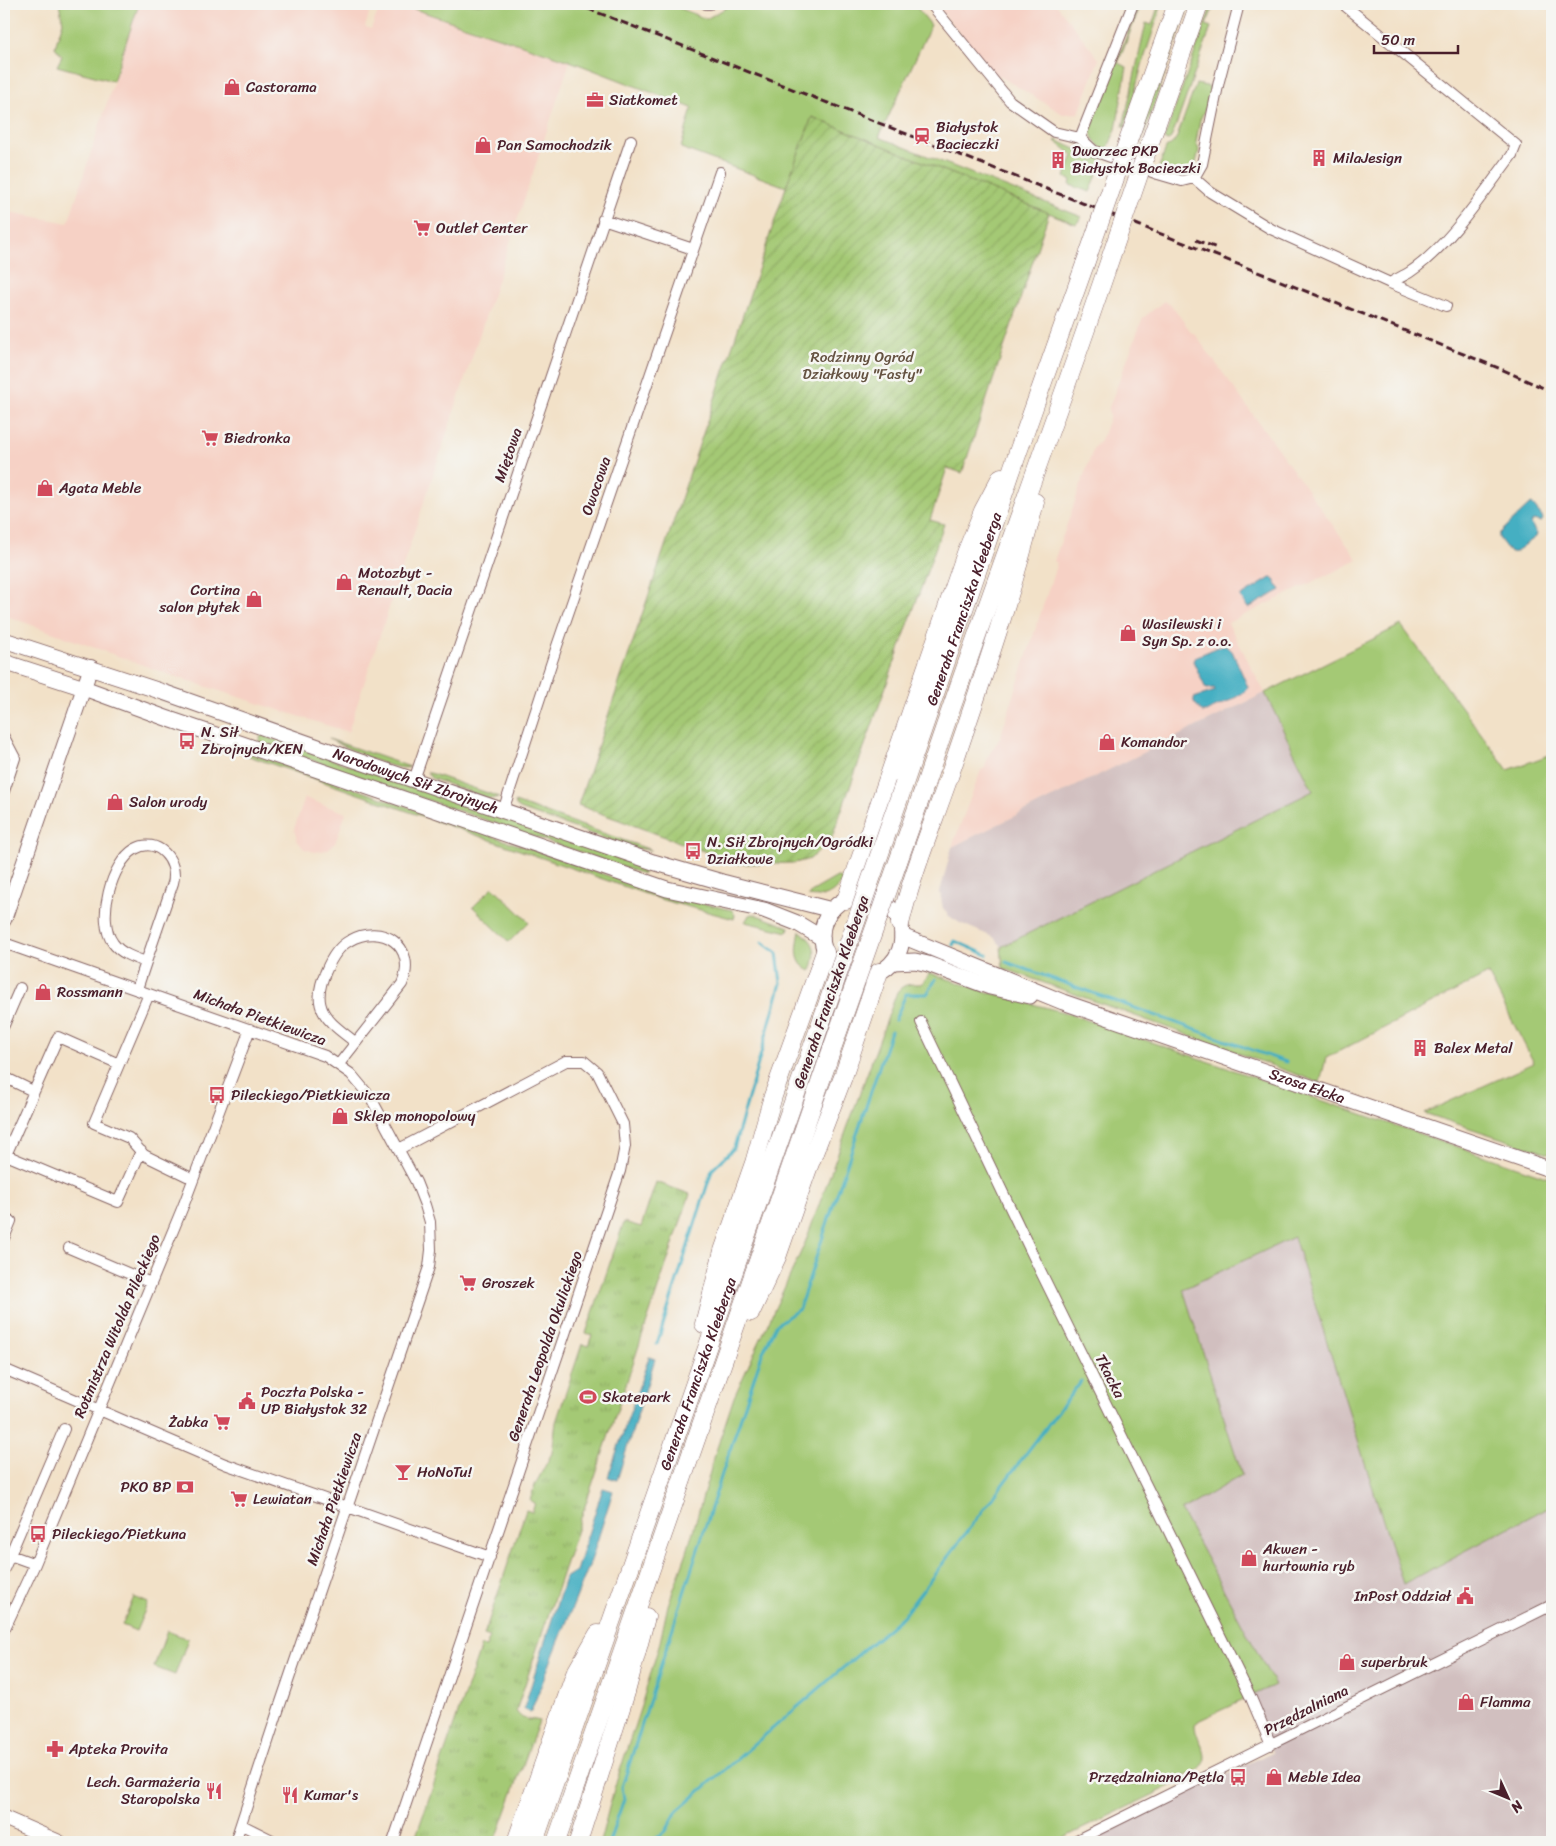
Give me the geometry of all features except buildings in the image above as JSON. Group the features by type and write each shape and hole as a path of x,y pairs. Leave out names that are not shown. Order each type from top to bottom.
{"highway":[{"name":"Generała Franciszka Kleeberga","path":"534,1842 810,1054 1018,452 1177,4"},
{"name":"Generała Franciszka Kleeberga","path":"556,1842 981,622 1041,457 1199,4"},
{"path":"839,905 966,553 996,486 1018,452"},
{"path":"901,930 908,889 960,743 1022,556 1036,500 1041,457"},
{"path":"692,1391 698,1350 723,1251 754,1163 773,1096 823,945"},
{"path":"720,1373 777,1257 807,1171 886,967"},
{"path":"578,1842 626,1692 658,1574 666,1526"},
{"path":"516,1842 575,1674 620,1594"}],"main road":[{"name":"Narodowych Sił Zbrojnych","path":"4,640 176,696 654,862 722,882 839,905"},
{"name":"Narodowych Sił Zbrojnych","path":"4,662 648,883 667,889 764,910 797,923 823,945"},
{"path":"166,718 176,696"},
{"path":"648,883 654,862"},
{"path":"859,896 872,898 884,903 894,912 901,930 900,949 886,967 867,976 854,976 842,971 832,963 823,945 823,928 826,918 839,905 859,896"},
{"name":"Szosa Ełcka","path":"901,930 993,973 1064,1002 1552,1170"},
{"name":"Szosa Ełcka","path":"886,967 924,962 990,987 1064,1002"},
{"path":"974,982 987,979 993,973"}],"street":[{"path":"931,4 1010,101 1049,129 1062,135 1080,138 1094,151 1182,182 1194,178 1202,164 1219,81 1239,4"},
{"path":"1080,138 1134,4"},
{"path":"1343,4 1516,145 1512,155 1467,216 1433,252 1410,272 1390,283"},
{"name":"Miętowa","path":"414,780 631,140"},
{"name":"Owocowa","path":"503,811 720,172"},
{"path":"1194,178 1210,192 1270,229 1446,306"},
{"path":"603,219 694,249"},
{"path":"4,920 91,668"},
{"path":"4,737 15,758 4,791"},
{"path":"136,989 146,962 173,883 175,872 169,856 155,847 149,846 136,848 120,864 114,877 105,914 108,934 114,945 122,952 146,962"},
{"path":"338,1064 402,984 406,975 406,958 402,949 385,935 368,935 349,941 338,950 322,979 319,992 324,1015 331,1024 355,1042"},
{"name":"Michała Pietkiewicza","path":"4,943 250,1030 310,1049 338,1064 351,1074 371,1098 425,1205 430,1222 430,1259 236,1842"},
{"path":"4,1025 20,988"},
{"path":"149,994 94,1123 129,1138 144,1156 187,1176"},
{"name":"Tkacka","path":"921,1022 1040,1270 1251,1698 1271,1745"},
{"name":"Rotmistrza Witolda Pileckiego","path":"4,1630 34,1564 151,1283 250,1030"},
{"path":"119,1064 58,1036 5,1157 118,1202 140,1151"},
{"name":"Generała Leopolda Okulickiego","path":"393,1842 620,1170 625,1146 622,1124 597,1072 584,1061 566,1061 398,1149"},
{"path":"4,1077 34,1091"},
{"path":"4,1217 11,1220 4,1238"},
{"path":"69,1248 151,1283"},
{"path":"4,1369 224,1464 490,1557"},
{"path":"4,1569 64,1429"},
{"path":"10,1555 34,1564"},
{"name":"Przędzalniana","path":"1072,1842 1552,1605"},
{"path":"4,1818 59,1842"},
{"path":"242,1825 276,1842"}],"shaded area":[{"path":"139,4 372,4 365,27 371,29 381,4 399,4 570,61 348,732 176,677 4,615 4,211 68,223"},
{"path":"939,4 1056,4 1099,59 1079,113 1063,114 991,71 938,7"},
{"path":"1164,301 1171,305 1192,333 1194,333 1358,560 1228,623 1265,693 952,847 981,770 985,768 988,756 1000,738 1057,563 1054,561 1094,447 1101,440 1110,416 1108,410 1143,318"},
{"path":"1265,693 1313,791 1001,947 995,938 960,923 949,916 943,909 940,892 952,847"},
{"path":"305,798 346,813 335,843 327,850 315,852 304,849 297,840 294,829"},
{"path":"1294,1236 1403,1583 1552,1505 1552,1842 1087,1842 1272,1752 1249,1696 1275,1685 1180,1510 1242,1475 1183,1289"}],"green space":[{"path":"59,4 139,4 113,81 57,66 62,56 55,47 63,22"},
{"path":"399,4 670,4 706,19 733,4 914,4 931,25 879,137 1082,217 1076,224 812,117 786,187 681,148 692,108 570,61"},
{"path":"1139,4 1141,4 1118,63 1127,67 1116,129 1107,150 1095,143 1090,130"},
{"path":"1159,4 1162,4 1142,65 1125,128 1123,127 1146,23 1152,25"},
{"path":"1185,4 1189,4 1142,138 1137,136"},
{"path":"1212,4 1215,4 1206,25 1211,27 1177,123 1171,138 1167,141 1164,139"},
{"path":"1196,84 1211,87 1207,105 1200,120 1196,142 1199,150 1195,167 1186,174 1181,175 1159,167 1166,148 1177,137"},
{"name":"Rodzinny Ogród Działkowy \"Fasty\"","path":"812,117 1049,213 962,473 947,468 930,520 944,524 831,840 810,859 795,863 739,864 578,805 786,187"},
{"path":"1056,140 1088,155 1090,159 1095,161 1098,158 1103,160 1090,192 1070,185 1071,181 1065,177 1073,155"},
{"path":"1401,625 1508,770 1552,754 1552,1155 1424,1113 1534,1063 1488,974 1326,1058 1320,1083 1003,968 1001,947 1313,791 1265,693"},
{"path":"261,735 645,867 643,874 259,742"},
{"path":"329,739 410,767 403,768 382,763"},
{"path":"226,748 239,749 664,895 732,910 735,915 734,919 663,900"},
{"path":"427,772 499,797 490,799 431,778"},
{"path":"515,802 651,850 632,848 520,809 516,806"},
{"path":"837,877 843,878 833,892 820,897 808,896 811,892"},
{"path":"493,887 529,922 509,942 473,907"},
{"path":"754,914 789,927 788,932 745,922 749,915"},
{"path":"800,931 813,944 815,953 811,971 801,964 799,959 797,949"},
{"path":"930,973 987,992 1063,1012 1552,1179 1552,1505 1403,1584 1294,1237 1183,1289 1242,1475 1181,1511 1275,1685 1195,1724 1196,1734 1201,1743 1205,1758 1204,1764 1200,1768 1176,1781 1175,1784 1055,1842 600,1842 614,1789 660,1642 668,1605 687,1552 716,1451 734,1397 805,1243 897,992 911,984 922,984"},
{"path":"656,1182 690,1194 516,1711 521,1717 539,1721 495,1842 414,1842 481,1646 486,1647 490,1637 484,1635 526,1510 532,1512 535,1503 530,1500 535,1485 552,1453 556,1422 582,1344 588,1346 592,1335 586,1333 624,1222 641,1227"},
{"path":"134,1597 148,1603 136,1631 122,1625"},
{"path":"167,1631 188,1639 175,1675 154,1667"}],"water":[{"path":"1532,504 1543,520 1541,522 1533,520 1531,524 1537,534 1536,537 1515,552 1510,553 1499,538 1499,534"},
{"path":"1272,577 1281,590 1248,608 1240,597"},
{"path":"1223,645 1232,651 1248,687 1235,698 1206,712 1202,712 1194,702 1194,698 1215,691 1214,688 1206,689 1193,661 1195,657"},
{"path":"649,1357 655,1359 617,1480 608,1477"},
{"path":"603,1488 613,1491 591,1561 531,1711 528,1712 524,1708 565,1578 576,1571"}],"waterway":[{"path":"953,945 955,941 987,955"},
{"path":"657,1344 712,1170 734,1148 781,983 777,953 762,942"},
{"path":"1006,962 1286,1062"},
{"path":"895,1020 906,994 927,994 936,979"},
{"path":"609,1842 624,1799 622,1787 762,1354 776,1325 799,1309 891,1031"},
{"path":"652,1842 666,1831 677,1811 903,1616 1081,1381"}],"railway":[{"path":"576,4 1273,278 1501,369 1552,392"},
{"path":"1196,240 1217,248"}],"place":[{"name":"Castorama","path":"232,87"},
{"name":"Siatkomet","path":"595,100"},
{"name":"Białystok Bacieczki","path":"922,136"},
{"name":"Pan Samochodzik","path":"483,145"},
{"name":"MilaJesign","path":"1319,158"},
{"name":"Dworzec PKP Białystok Bacieczki","path":"1058,160"},
{"name":"Outlet Center","path":"422,228"},
{"name":"Biedronka","path":"210,438"},
{"name":"Agata Meble","path":"45,488"},
{"name":"Motozbyt - Renault, Dacia","path":"344,582"},
{"name":"Cortina salon płytek","path":"254,599"},
{"name":"Wasilewski i Syn Sp. z o.o.","path":"1128,633"},
{"name":"N. Sił Zbrojnych/KEN","path":"187,741"},
{"name":"Komandor","path":"1107,742"},
{"name":"Salon urody","path":"115,802"},
{"name":"N. Sił Zbrojnych/Ogródki Działkowe","path":"693,851"},
{"name":"Rossmann","path":"43,992"},
{"name":"Balex Metal","path":"1420,1048"},
{"name":"Pileckiego/Pietkiewicza","path":"217,1095"},
{"name":"Sklep monopolowy","path":"340,1116"},
{"name":"Groszek","path":"468,1283"},
{"name":"Skatepark","path":"588,1397"},
{"name":"Poczta Polska - UP Białystok 32","path":"247,1401"},
{"name":"Żabka","path":"222,1422"},
{"name":"HoNoTu!","path":"403,1472"},
{"name":"PKO BP","path":"185,1487"},
{"name":"Lewiatan","path":"239,1499"},
{"name":"Pileckiego/Pietkuna","path":"38,1534"},
{"name":"Akwen - hurtownia ryb","path":"1249,1558"},
{"name":"InPost Oddział","path":"1465,1596"},
{"name":"superbruk","path":"1347,1662"},
{"name":"Flamma","path":"1466,1702"},
{"name":"Apteka Provita","path":"55,1749"},
{"name":"Przędzalniana/Pętla","path":"1238,1777"},
{"name":"Meble Idea","path":"1274,1777"},
{"name":"Lech. Garmażeria Staropolska","path":"214,1791"},
{"name":"Kumar's","path":"290,1795"}]}
